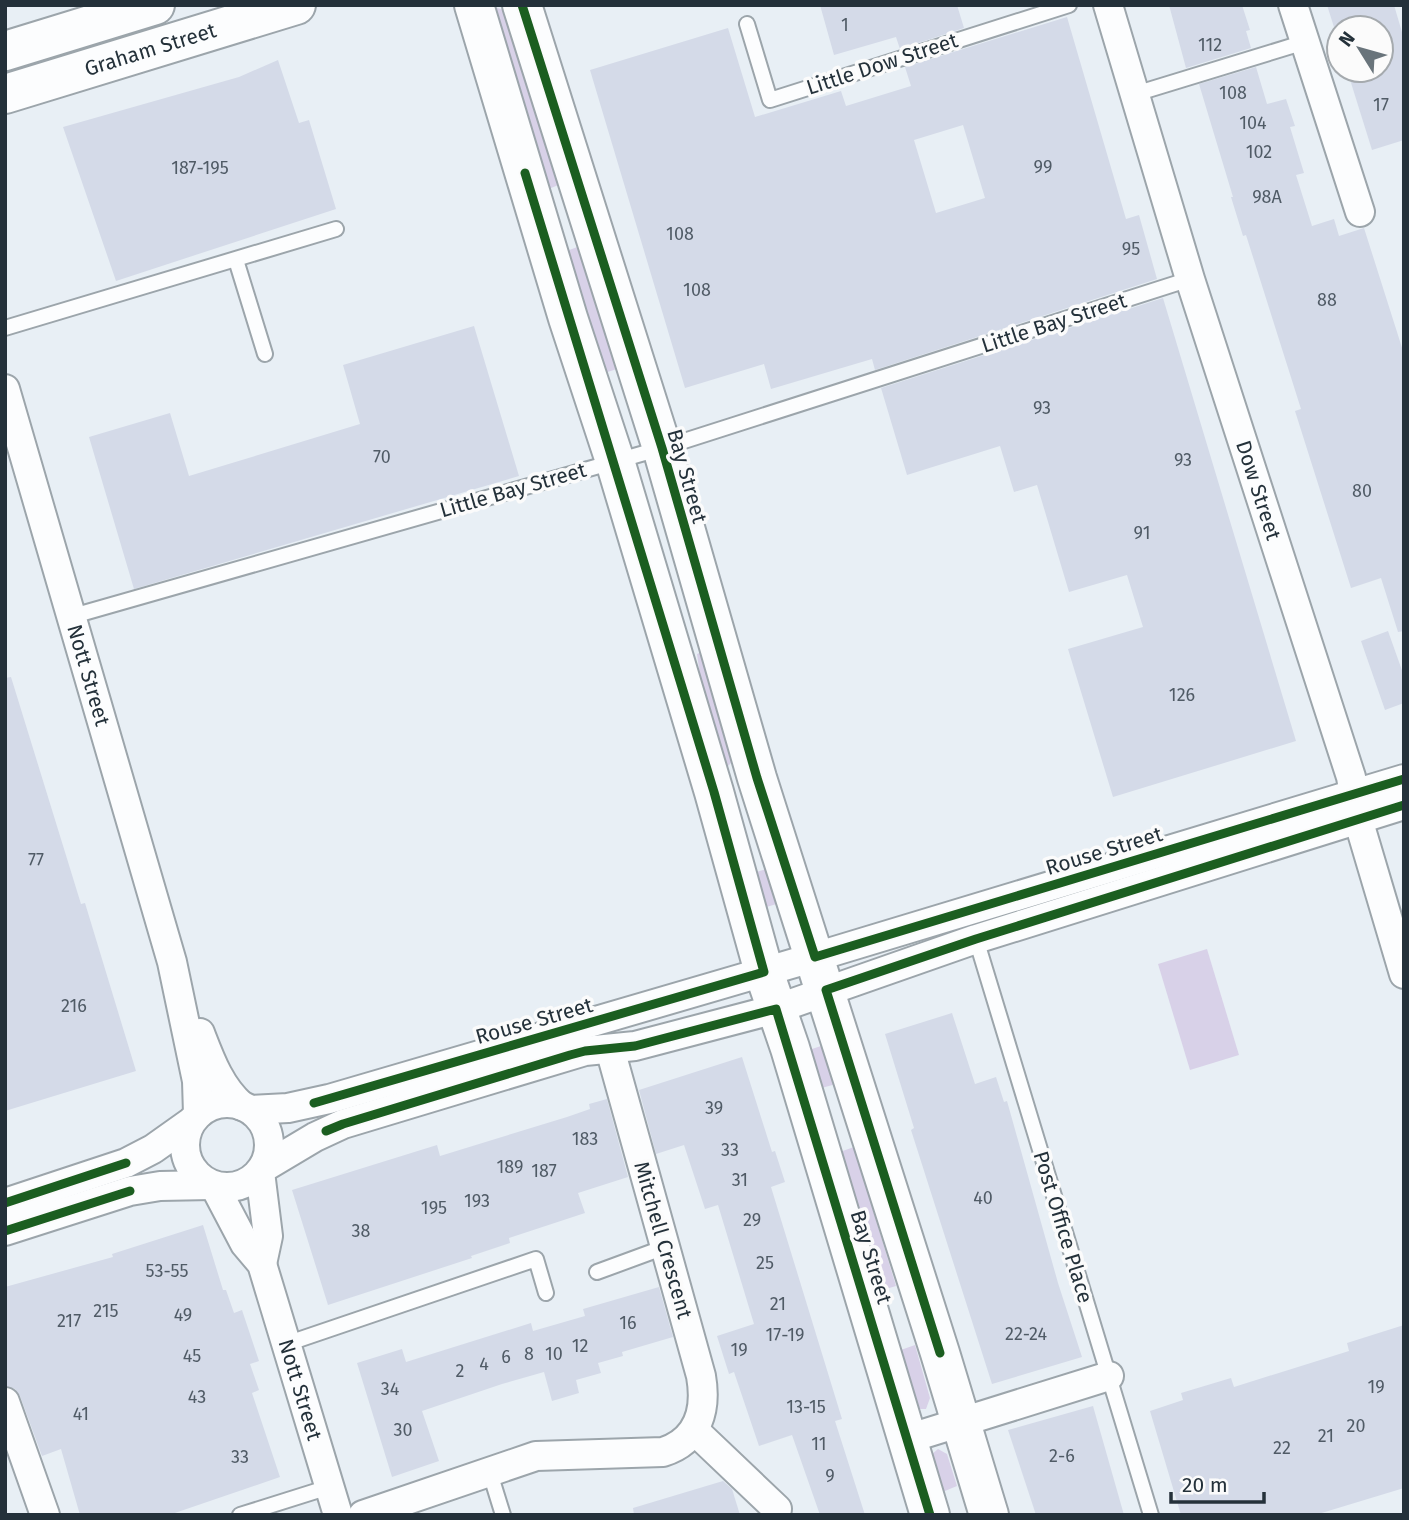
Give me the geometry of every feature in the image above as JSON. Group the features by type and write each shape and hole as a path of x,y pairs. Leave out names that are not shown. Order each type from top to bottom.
{"main road":[{"name":"Graham Street","path":"5,51 155,5"},
{"name":"Graham Street","path":"5,94 296,5"},
{"name":"Bay Street","path":"474,5 568,318 615,461 714,792 764,972 930,1515"},
{"name":"Bay Street","path":"522,5 662,449 757,779 962,1422 989,1515"},
{"path":"714,792 757,779"}],"street":[{"name":"Dow Street","path":"1108,5 1190,279 1351,777 1356,807 1404,974"},
{"path":"1293,5 1360,212"},
{"name":"Nott Street","path":"5,388 172,962 197,1081 195,1118"},
{"name":"Rouse Street","path":"247,1108 288,1108 328,1099 764,972 820,974 976,939 1356,807 1404,779"},
{"name":"Rouse Street","path":"261,1170 307,1141 343,1124 585,1051 668,1038 776,1009 820,974 1356,807 1404,806"},
{"name":"Nott Street","path":"172,962 217,1074 227,1091 247,1108"},
{"name":"Mitchell Crescent","path":"610,1049 704,1389 702,1410 695,1430"},
{"path":"5,1203 125,1163 153,1149 209,1106 222,1103 247,1108 259,1118 268,1137 269,1148 261,1170 244,1184 235,1187 160,1186 130,1191 5,1231"},
{"path":"195,1118 185,1139 186,1158 195,1174 213,1186"},
{"name":"Nott Street","path":"261,1170 268,1236 262,1264"},
{"name":"Nott Street","path":"213,1186 245,1244 262,1264 338,1515"},
{"path":"908,1438 1109,1376"},
{"path":"5,1402 45,1515"},
{"path":"363,1515 544,1455 663,1452 681,1444 695,1430 777,1508"}],"lane":[{"name":"Little Dow Street","path":"747,24 770,100 1069,5"},
{"path":"1135,94 1305,41"},
{"path":"5,328 336,229"},
{"path":"236,260 265,354"},
{"name":"Little Bay Street","path":"73,616 662,449 1190,279"},
{"name":"Post Office Place","path":"976,939 1151,1515"},
{"path":"597,1272 665,1247"},
{"path":"286,1343 536,1259 546,1293"},
{"path":"490,1473 503,1515"},
{"path":"240,1515 329,1487"}],"shaded area":[{"path":"495,7 503,10 525,69 561,184 546,190"},
{"path":"580,246 617,369 601,374 564,252"},
{"path":"704,651 734,760 728,766 723,766 704,705 697,654"},
{"path":"770,868 780,903 763,908 753,873"},
{"path":"1207,949 1239,1055 1190,1070 1158,964"},
{"path":"824,1045 836,1084 818,1089 806,1051"},
{"path":"854,1147 896,1286 879,1291 837,1153"},
{"path":"915,1345 930,1398 926,1409 915,1406 898,1351"},
{"path":"938,1449 947,1454 957,1486 940,1493 931,1455"}],"building":[{"path":"820,5 957,5 964,28 900,49 896,37 834,55"},
{"path":"1169,5 1242,5 1250,30 1246,31 1251,48 1186,68"},
{"path":"1327,5 1394,5 1404,39 1404,140 1372,150 1351,84 1395,84 1395,14 1330,14"},
{"path":"1067,17 1126,219 1139,215 1157,279 875,370 872,359 771,389 764,364 685,388 590,70 728,28 755,117 841,91 846,106 911,86 905,67","holes":["963,125 985,198 936,213 914,140"]},
{"path":"278,60 299,123 309,120 336,209 116,281 63,127 239,77"},
{"path":"1256,67 1267,104 1286,99 1295,126 1290,127 1304,173 1296,175 1312,226 1334,219 1339,236 1364,228 1404,354 1404,631 1398,632 1381,578 1351,588 1295,411 1301,409 1246,235 1243,236 1199,84"},
{"path":"1163,298 1296,741 1113,797 1068,649 1143,627 1127,575 1069,592 1037,485 1014,492 1000,446 907,475 881,388"},
{"path":"474,326 519,476 134,589 89,437 170,413 189,476 360,424 343,365"},
{"path":"1388,631 1404,676 1404,703 1385,710 1361,641"},
{"path":"11,677 81,904 85,903 136,1071 5,1111 5,678"},
{"path":"952,1013 975,1084 996,1077 1004,1102 1007,1101 1058,1283 1082,1357 992,1384 911,1130 914,1128 885,1034"},
{"path":"742,1057 772,1152 775,1151 785,1182 771,1187 842,1419 835,1421 865,1515 820,1515 792,1435 759,1446 734,1372 729,1374 717,1336 754,1324 718,1205 705,1209 684,1145 656,1154 639,1090"},
{"path":"607,1099 628,1177 578,1193 585,1213 509,1238 510,1243 471,1256 472,1258 328,1305 292,1190 437,1145 440,1156 567,1117 590,1109 589,1104"},
{"path":"203,1225 223,1290 226,1290 234,1313 242,1310 259,1361 250,1364 259,1390 252,1393 280,1477 169,1515 80,1515 61,1449 42,1456 20,1396 15,1389 5,1386 5,1287 113,1257 112,1254"},
{"path":"659,1287 673,1337 622,1352 623,1356 598,1363 601,1373 576,1380 579,1393 552,1401 544,1372 422,1411 439,1461 392,1477 357,1363 402,1349 406,1362 531,1323 533,1331 585,1316 583,1309"},
{"path":"1404,1325 1404,1488 1315,1515 1181,1515 1150,1411 1183,1400 1181,1393 1231,1378 1234,1387 1349,1351 1347,1343"},
{"path":"1093,1406 1124,1515 1036,1515 1008,1430"},
{"path":"723,1481 732,1489 740,1515 634,1515 633,1508"}],"cycle path":[{"path":"522,5 662,448 757,778 815,957 1404,779"},
{"path":"314,1103 764,972 714,792 525,173"},
{"path":"940,1353 826,990 976,939 1404,805"},
{"path":"326,1131 570,1055 635,1046 776,1009 930,1515"},
{"path":"5,1203 126,1163"},
{"path":"5,1231 130,1191"}]}
